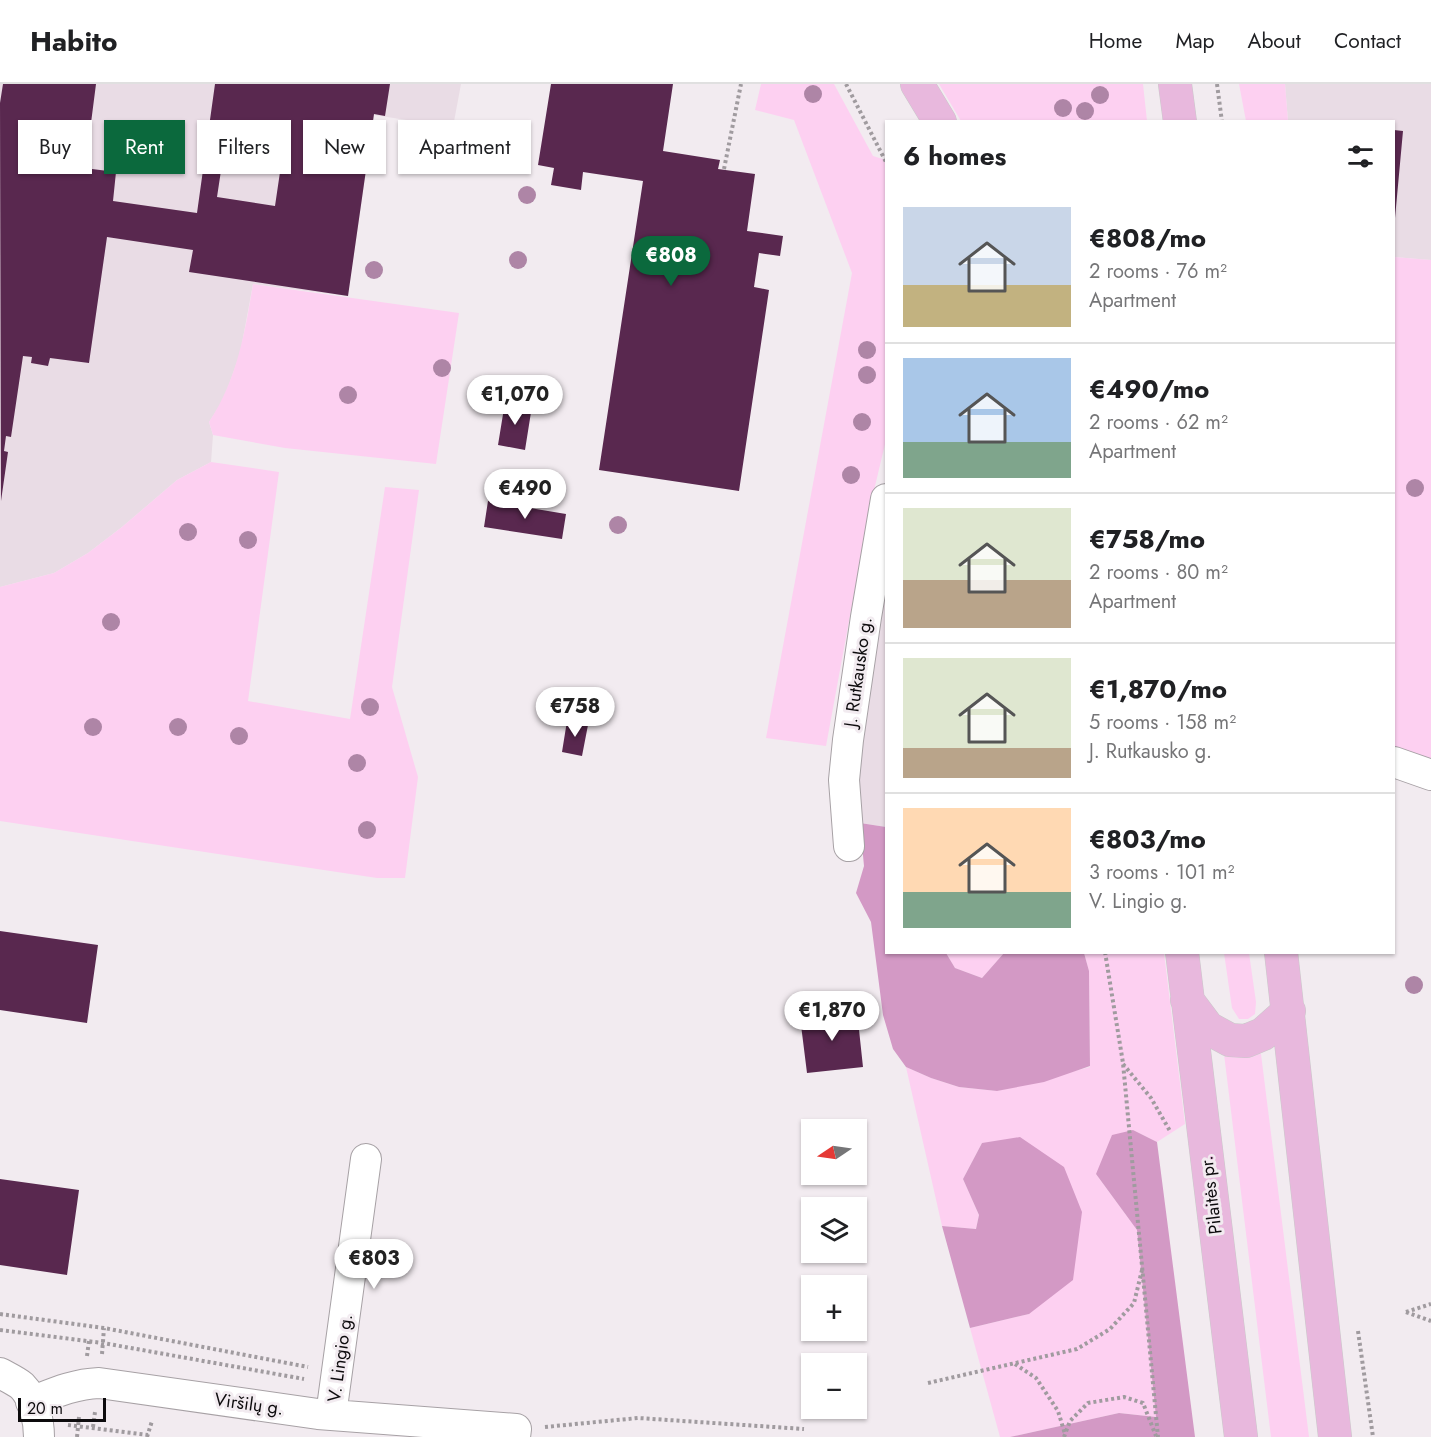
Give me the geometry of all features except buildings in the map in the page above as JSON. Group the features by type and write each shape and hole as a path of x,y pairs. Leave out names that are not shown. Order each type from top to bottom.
{"main road":[{"path":"917,84 939,120"},
{"path":"1175,84 1179,120"},
{"name":"Pilaitės pr.","path":"1182,954 1241,1437"},
{"path":"1281,954 1335,1437"},
{"path":"1188,1000 1208,1028 1230,1040 1246,1041 1263,1034 1289,1011"}],"street":[{"name":"J. Rutkausko g.","path":"849,846 844,780 848,740 885,505"},
{"path":"1395,762 1431,775"},
{"name":"V. Lingio g.","path":"331,1415 366,1159"},
{"path":"0,1373 22,1386 39,1423 39,1437"},
{"name":"Viršilų g.","path":"31,1402 62,1389 84,1383 99,1383 331,1415 515,1433"}],"path":[{"path":"724,170 741,84"},
{"path":"846,84 885,160"},
{"path":"1217,84 1222,120"},
{"path":"1105,954 1123,1063 1157,1437"},
{"path":"1123,1063 1151,1098 1169,1128 1171,1140"},
{"path":"928,1383 1077,1349 1110,1329 1134,1303 1143,1267"},
{"path":"1431,1304 1406,1312 1431,1321"},
{"path":"0,1314 104,1328 337,1379"},
{"path":"0,1330 103,1343 337,1379"},
{"path":"1014,1364 1036,1378 1058,1411 1065,1436"},
{"path":"1065,1436 1070,1421 1088,1403 1124,1397 1143,1403 1157,1437"},
{"path":"515,1433 638,1418 804,1430"},
{"path":"93,1427 148,1435"}],"shaded area":[{"path":"0,84 461,84 454,120 407,120 374,115 373,120 303,120 303,174 366,174 348,296 253,284 240,354 223,401 209,422 213,435 211,462 177,480 88,553 54,573 0,587"},
{"path":"761,84 834,84 873,156 885,160 885,444 870,507 826,746 766,738 852,273 794,120 755,110"},
{"path":"939,84 1143,84 1147,120 960,120"},
{"path":"1239,84 1285,84 1288,120 1246,120"},
{"path":"1285,84 1431,84 1431,260 1395,257 1395,120 1288,120"},
{"path":"1395,257 1431,260 1431,759 1395,747"},
{"path":"253,284 459,313 436,464 285,448 213,435 209,422 227,389 239,355"},
{"path":"211,462 279,472 248,701 350,719 385,487 419,490 392,687 418,777 405,878 377,878 0,821 0,587 54,573 88,553 177,480"},
{"path":"885,582 885,827 860,823 859,744"},
{"path":"860,823 885,827 885,954 947,954 955,968 982,978 1003,954 1084,954 1089,971 1090,1066 1044,1082 997,1091 959,1087 906,1067 893,1049 883,1015 871,922 856,893 864,866"},
{"path":"947,954 1003,954 982,978 955,968"},
{"path":"1084,954 1164,954 1185,1124 1157,1142 1133,1130 1096,1174 1137,1230 1157,1417 1119,1413 1010,1437 1000,1437 970,1328 1029,1314 982,1143 963,1179 979,1215 976,1229 942,1226 906,1067 959,1087 997,1091 1090,1067 1089,971"},
{"path":"1224,954 1249,954 1256,1002 1255,1014 1248,1019 1239,1019 1232,1008"},
{"path":"1258,1052 1261,1054 1309,1437 1271,1437 1224,1054"},
{"path":"1133,1130 1157,1142 1195,1437 1010,1437 1119,1413 1156,1417 1137,1230 1096,1174 1112,1135"},
{"path":"1020,1137 1064,1167 1082,1212 1073,1280 1029,1314 970,1328 942,1226 976,1229 979,1215 963,1179 982,1143"}]}
